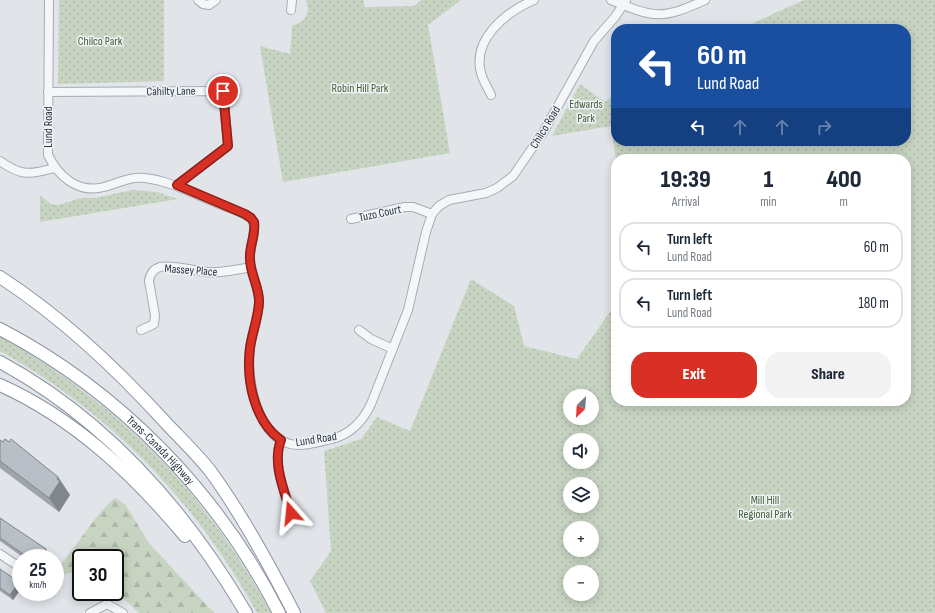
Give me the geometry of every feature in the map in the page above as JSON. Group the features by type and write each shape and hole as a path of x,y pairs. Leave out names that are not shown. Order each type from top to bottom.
{"highway":[{"path":"0,277 46,309 91,346 136,390 210,471 269,563 294,613"},
{"name":"Trans-Canada Highway","path":"0,329 47,356 82,381 135,424 169,458 216,513 241,549 279,613"},
{"path":"0,362 76,412 134,463 164,496 212,558 246,613"},
{"path":"0,385 16,392 72,426 120,466 153,498 246,613"}],"street":[{"name":"Lund Road","path":"49,0 48,155 54,168 64,178 76,185 90,188 102,188 128,179 143,178 177,185 251,218 255,228 250,250 251,268 258,292 259,303 250,348 252,386 260,416 267,428 281,440 291,444 301,444 340,437 356,426 368,411 412,299 426,232 432,214"},
{"path":"198,0 203,4 209,5 216,0"},
{"path":"292,0 292,10"},
{"path":"491,96 481,73 479,58 482,45 488,33 503,20 526,3 534,0"},
{"path":"611,0 624,2 641,12 658,15 671,14 705,0"},
{"name":"Chilco Road","path":"432,214 439,206 449,200 486,193 497,188 513,176 544,131 594,41 624,2"},
{"name":"Cahilty Lane","path":"48,92 223,91 228,146 177,185"},
{"path":"0,161 14,171 34,174 54,168"},
{"name":"Tuzo Court","path":"351,219 405,207 414,207 432,214"},
{"name":"Massey Place","path":"141,330 154,324 155,315 149,281 150,276 155,269 169,267 214,272 251,268"},
{"path":"360,330 371,339 393,349"},
{"path":"281,440 279,446 279,472 291,513"},
{"path":"0,554 12,562"},
{"path":"90,613 107,604 123,613"}],"green space":[{"name":"Chilco Park","path":"59,0 164,0 164,81 58,84"},
{"name":"Robin Hill Park","path":"306,0 363,0 365,7 414,6 421,0 461,0 428,25 450,153 283,182 260,46 290,54 292,25 297,24 306,17 308,9"},
{"name":"Mill Hill Regional Park","path":"804,0 935,0 935,613 326,613 310,581 331,551 324,451 361,439 377,417 410,431 471,279 514,306 524,346 577,359 611,310 611,406 911,406 911,154 615,154 614,146 911,146 911,24 751,24"},
{"name":"Mill Hill Regional Park","path":"580,84 605,102 611,98 611,126 552,136"},
{"path":"132,190 157,192 178,199 40,222 40,195 51,204 58,205 81,198 95,198"},
{"path":"0,336 44,363 84,392 121,422 156,455 188,490 217,527 245,568 271,613 257,613 207,534 178,498 147,464 114,432 78,402 40,375 0,351"},
{"path":"115,498 125,504 149,543 214,613 139,613 124,599 124,549 72,549 106,506"},
{"path":"72,549 72,573 64,574 64,560"}],"building":[{"path":"5,439 9,442 11,439 58,477 57,479 60,481 49,498 0,461 0,440 3,442"},
{"path":"0,518 46,549 16,549 0,538"},
{"path":"0,569 12,577 12,592 10,595 0,588"}],"route":[{"path":"223,91 228,146 177,185 210,201 245,214 254,222 255,228 250,250 250,259 258,292 259,303 250,348 249,360 252,386 255,402 260,416 267,428 281,440 278,461 279,472 291,513"}],"park label":[{"name":"Edwards Park","path":"586,111"}]}
